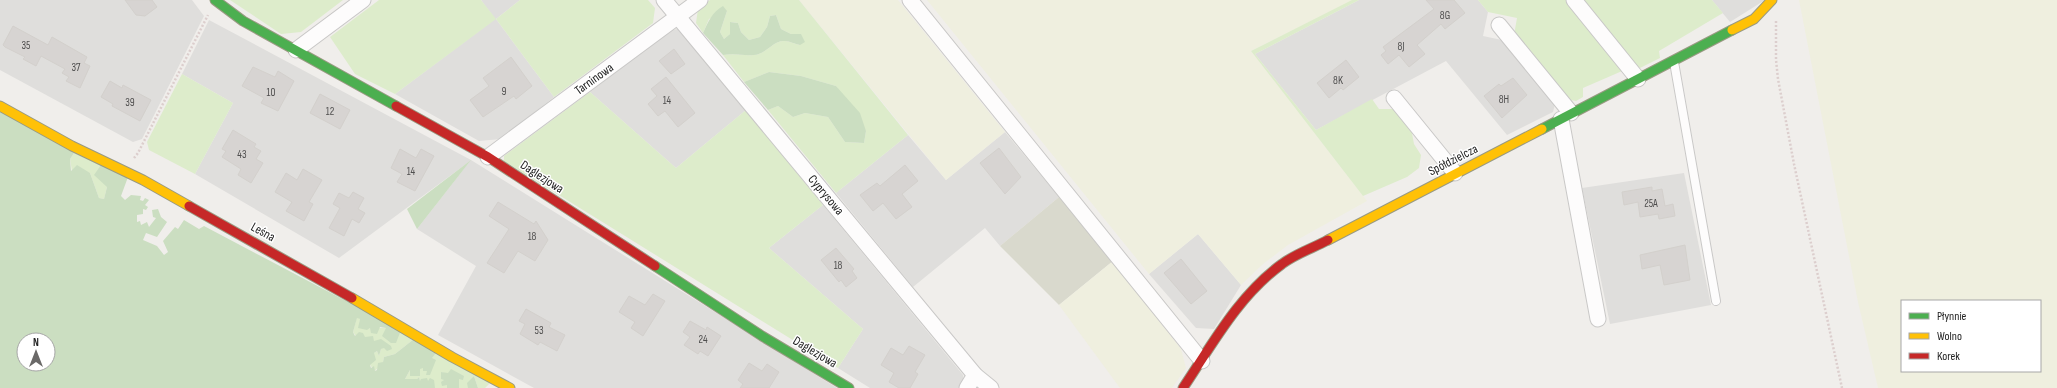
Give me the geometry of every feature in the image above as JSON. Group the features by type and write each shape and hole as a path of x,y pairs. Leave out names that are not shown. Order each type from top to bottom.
{"street":[{"path":"296,50 363,0"},
{"name":"Cyprysowa","path":"664,0 971,382 991,388"},
{"name":"Tarninowa","path":"488,157 700,0"},
{"path":"910,0 1202,361"},
{"path":"1574,0 1638,79"},
{"name":"Spółdzielcza","path":"1183,388 1250,291 1268,274 1293,257 1754,19 1772,0"},
{"name":"Daglezjowa","path":"213,4 488,157 762,336 849,388"},
{"path":"1499,25 1566,116 1598,319"},
{"path":"1394,98 1455,173"},
{"name":"Leśna","path":"0,106 143,180 394,321 452,357 510,388"}],"lane":[{"path":"1674,61 1716,301"}],"path":[{"path":"110,164 116,165 125,162 138,153 213,4"},
{"path":"1776,20 1776,60 1778,79 1794,164 1842,388"}],"shaded area":[{"path":"0,0 192,0 204,16 142,139 133,142 0,70"},
{"path":"481,0 520,0 496,19 554,97 501,139 479,141 395,94 495,19"},
{"path":"1359,0 1478,0 1488,12 1483,36 1502,40 1555,104 1553,112 1507,135 1446,61 1316,130 1255,54"},
{"path":"1712,0 1765,0 1730,22"},
{"path":"209,20 471,160 837,388 534,388 438,335 476,266 417,229 470,161 339,258 195,174 233,103 182,74"},
{"path":"678,29 746,110 676,168 590,92 671,30"},
{"path":"1005,132 1059,197 1000,246 985,228 913,287 836,193 908,135 946,180"},
{"path":"1684,173 1711,305 1610,324 1582,188"},
{"path":"1059,197 1113,261 1059,305 1000,246"},
{"path":"823,205 963,375 964,382 960,388 870,388 838,368 863,329 769,248"},
{"path":"1198,234 1241,285 1214,329 1196,328 1149,274"}],"green space":[{"path":"230,0 343,0 301,32 281,34"},
{"path":"379,0 481,0 496,19 395,94 355,74 330,37"},
{"path":"520,0 648,0 655,8 653,23 554,97 496,19"},
{"path":"710,0 799,0 908,135 836,193 768,110 778,106 793,117 805,113 828,117 845,142 864,143 866,131 836,86 801,76 769,72 744,82 723,55 759,54 781,41 787,41 800,45 791,34 781,29 776,15 770,16 767,27 760,37 749,40 741,32 738,23 731,22 730,34 724,39 720,32 727,11 709,19 703,33 696,23 698,9"},
{"path":"799,0 898,0 1005,132 946,180"},
{"path":"927,0 1354,0 1251,51 1367,201 1288,245 1263,264 1241,285 1198,234 1149,274"},
{"path":"1352,0 1359,0 1255,54 1316,130 1372,99 1379,109 1395,109 1411,128 1414,144 1421,155 1419,168 1407,177 1363,196 1251,51"},
{"path":"1478,0 1712,0 1723,13 1659,51 1660,58 1640,68 1636,65 1583,88 1583,97 1576,101 1565,99 1514,35 1517,18 1488,12"},
{"path":"1799,0 2057,0 2057,388 1878,388 1858,302"},
{"path":"723,6 727,11 720,32 724,39 730,34 730,22 738,23 741,32 749,40 760,37 767,27 770,16 776,15 781,29 791,34 801,34 805,42 800,45 787,41 781,41 763,52 754,55 723,55 703,33 713,14"},
{"path":"769,72 801,76 836,86 860,113 866,131 864,143 845,142 828,117 805,113 793,117 778,106 768,110 744,82"},
{"path":"182,74 233,103 195,174 149,150 147,142"},
{"path":"590,92 676,168 746,110 823,205 769,248 863,329 838,368 504,161 504,156"},
{"path":"0,111 74,153 70,159 71,171 77,165 90,173 99,198 104,199 107,187 94,175 101,165 128,177 121,196 125,200 131,195 141,196 140,200 143,201 145,198 149,200 145,205 148,207 146,210 143,209 143,214 137,215 137,222 140,221 141,225 147,222 149,227 156,218 153,217 152,210 158,209 161,217 167,222 157,237 146,233 143,240 157,246 164,255 168,252 163,241 175,227 178,229 184,220 199,229 204,226 401,330 396,343 391,343 382,336 386,328 380,327 377,334 371,333 370,328 367,330 358,328 360,319 357,318 353,332 355,336 359,332 363,333 365,337 373,336 374,341 381,339 391,346 392,349 387,351 384,348 381,349 379,356 377,351 374,353 376,360 370,365 371,368 374,366 375,371 377,370 378,363 383,362 384,357 395,354 414,339 436,353 432,358 436,360 430,375 426,375 427,371 423,371 423,368 420,369 420,376 410,376 410,370 405,379 417,379 419,377 420,381 421,379 427,378 428,381 430,378 434,380 435,388 0,388"},
{"path":"74,153 101,165 107,187 104,199 99,198 90,173 72,171 70,159"},
{"path":"471,160 417,229 407,209"},
{"path":"1113,261 1181,349 1186,368 1172,388 1120,388 1059,305"},
{"path":"357,317 360,319 359,328 393,329 407,334 414,339 395,354 384,357 383,362 375,371 370,365 374,353 377,351 379,356 381,349 384,347 392,349 365,337 356,336 353,332"},
{"path":"436,353 490,383 485,388 478,388 474,376 469,388 459,388 459,378 441,372 444,380 442,385 447,385 447,388 435,388 428,381 420,382 419,377 417,379 405,379 410,370 410,376 419,368 423,368"},
{"path":"451,369 464,376 463,380 459,379 459,388 447,388 447,385 442,386 441,382 444,380 441,379 441,372 448,373"},
{"path":"474,376 478,388 468,388 467,383"}],"building":[{"path":"125,0 152,0 157,7 145,16 136,15"},
{"path":"1426,0 1454,0 1465,13 1445,29 1441,24 1417,45 1425,54 1409,67 1399,55 1388,64 1381,55 1386,51 1383,47 1434,9"},
{"path":"13,26 48,45 52,37 87,57 84,63 90,66 80,88 66,81 69,77 62,73 65,69 41,56 36,66 23,59 25,57 5,47 3,45"},
{"path":"674,49 685,64 671,74 659,61"},
{"path":"511,57 532,86 516,99 514,96 483,117 470,100 489,86 483,78"},
{"path":"1346,60 1359,77 1343,90 1341,88 1329,98 1317,83"},
{"path":"253,67 275,77 278,71 294,81 278,111 261,103 264,98 242,86"},
{"path":"666,77 695,113 678,127 665,111 658,116 648,104 657,96 651,89"},
{"path":"1513,78 1527,95 1502,118 1484,96 1499,84 1501,86"},
{"path":"110,81 122,88 123,85 151,100 140,121 112,106 113,104 101,97"},
{"path":"320,94 350,110 340,129 310,113"},
{"path":"233,130 256,144 254,147 261,151 256,159 263,163 251,183 238,175 241,169 222,157 226,151 222,149"},
{"path":"999,148 1021,177 1005,194 980,163"},
{"path":"400,149 416,158 421,149 434,156 415,191 397,182 402,174 391,168"},
{"path":"905,165 918,181 902,194 912,207 896,219 883,203 873,211 860,195 877,183 880,186"},
{"path":"303,169 322,180 309,202 313,204 304,221 286,211 292,202 275,192 286,173 297,180"},
{"path":"1652,187 1652,191 1662,189 1665,206 1673,204 1675,216 1659,219 1658,214 1640,217 1638,202 1624,205 1622,192"},
{"path":"353,192 364,198 358,209 365,213 359,223 352,219 344,236 329,228 340,208 333,204 339,193 349,198"},
{"path":"498,202 534,224 536,221 548,240 535,261 518,251 504,273 487,263 509,229 489,216"},
{"path":"1685,245 1690,280 1664,285 1660,265 1642,269 1640,255"},
{"path":"836,248 854,269 852,271 857,278 846,287 841,280 839,282 821,260"},
{"path":"1181,259 1207,291 1191,304 1164,273"},
{"path":"653,294 665,301 643,336 631,328 635,322 619,312 629,296 645,305"},
{"path":"526,309 551,323 549,327 565,335 557,351 540,342 538,345 520,334 525,324 519,321"},
{"path":"690,321 706,330 707,327 721,336 708,356 700,351 698,354 684,345 690,337 683,332"},
{"path":"909,346 925,355 915,372 918,374 910,388 899,388 889,382 894,373 881,365 891,348 903,355"},
{"path":"749,363 762,371 767,364 779,372 769,388 740,388 743,384 738,380"}],"traffic: fast":[{"path":"215,0 243,21 396,106"},
{"path":"1542,129 1732,30"},
{"path":"655,266 762,336 849,388"}],"traffic: slow":[{"path":"1732,30 1754,19 1772,0"},
{"path":"0,106 72,146 143,180 189,206"},
{"path":"1328,240 1542,129"},
{"path":"352,298 452,357 510,388"}],"traffic: jam":[{"path":"396,106 488,157 655,266"},
{"path":"189,206 352,298"},
{"path":"1183,388 1215,338 1252,291 1287,260 1328,240"}]}
